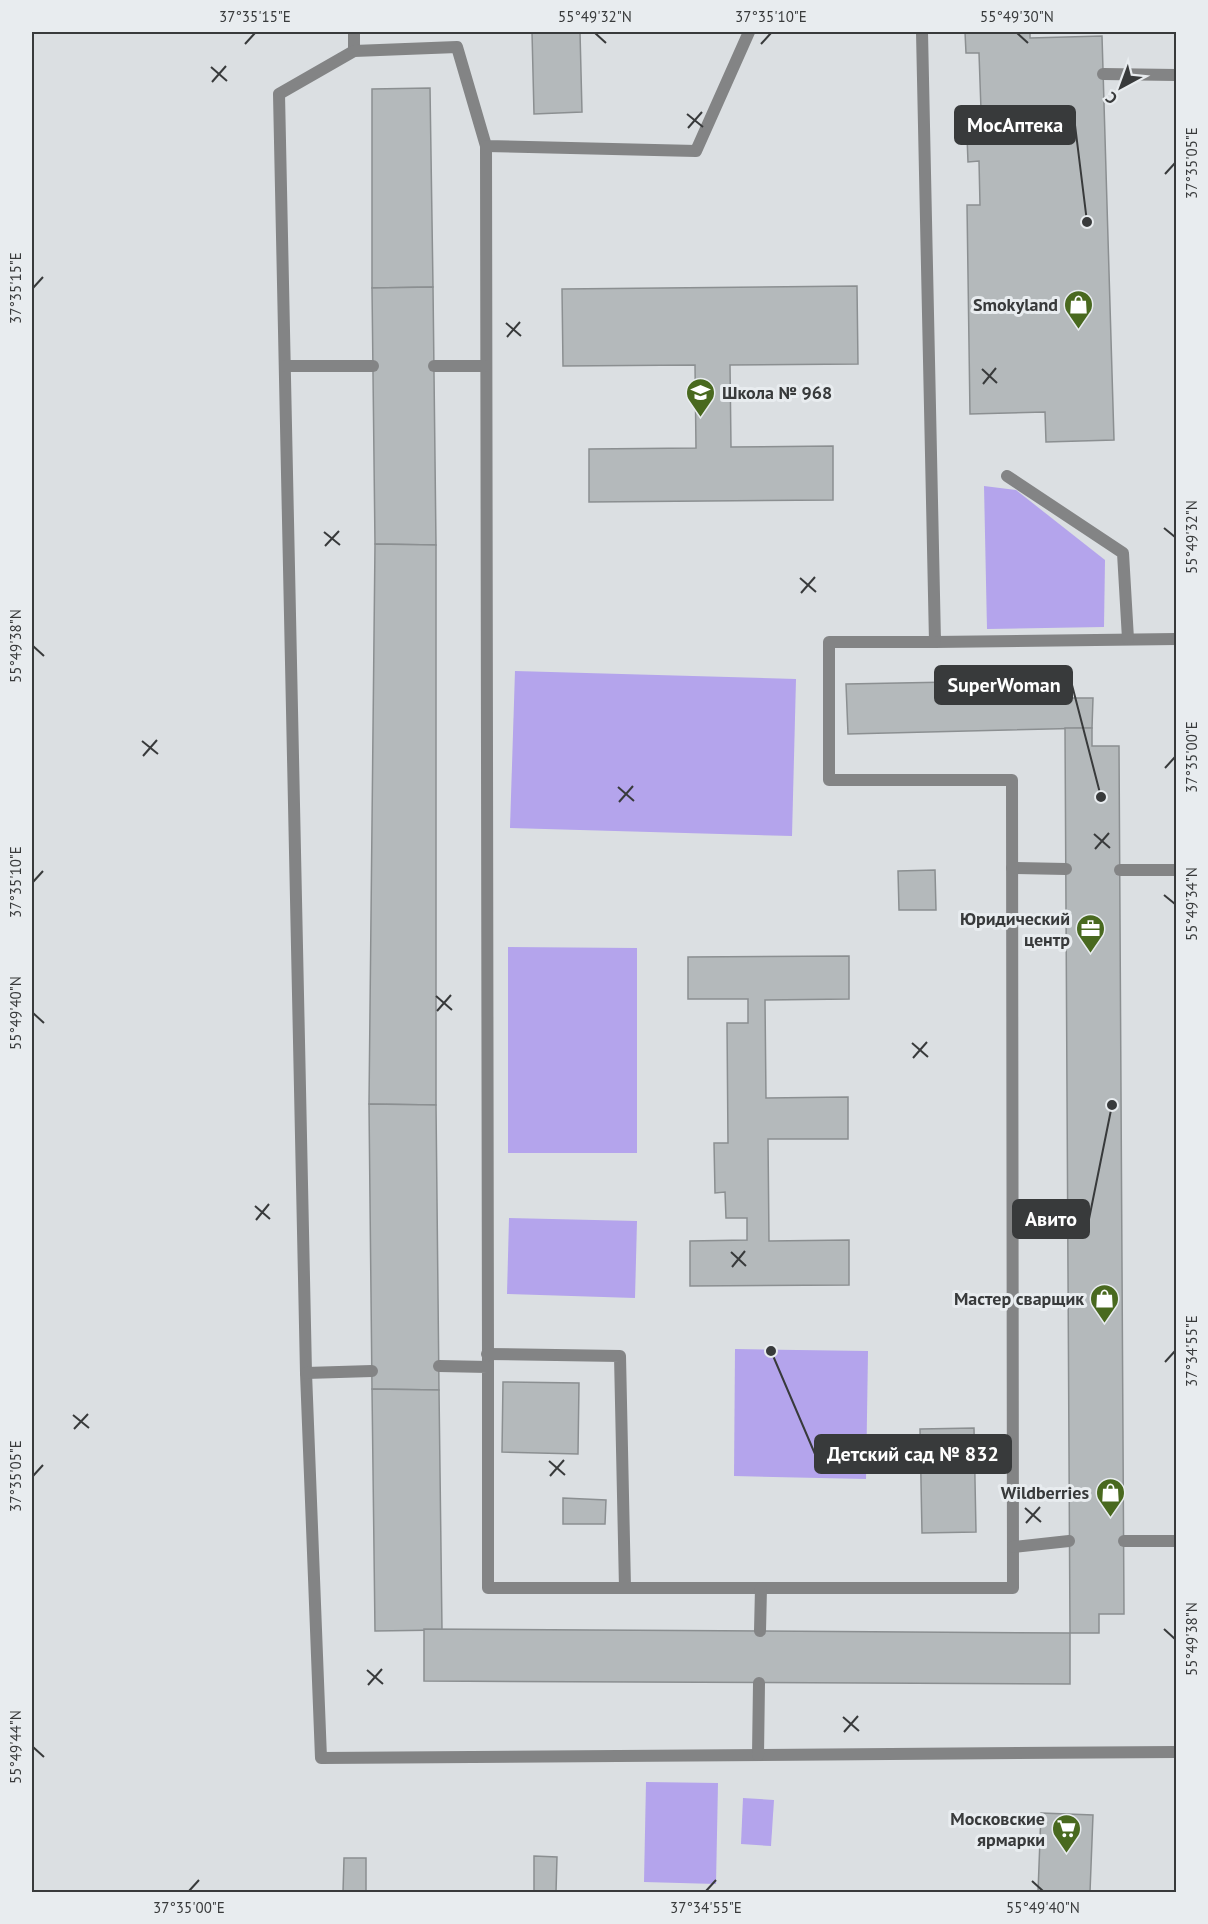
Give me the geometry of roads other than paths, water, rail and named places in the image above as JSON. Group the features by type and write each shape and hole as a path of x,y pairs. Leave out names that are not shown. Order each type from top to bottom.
{"lane":[{"path":"354,32 354,51"},
{"path":"486,146 696,151 749,32"},
{"path":"922,32 934,642"},
{"path":"1176,639 829,642 829,780 1012,780 1013,1588 488,1588 486,146 457,47 354,51 279,94 306,1374 321,1758 1176,1752"},
{"path":"1103,74 1176,75"},
{"path":"285,366 373,366"},
{"path":"434,366 485,366"},
{"path":"1007,476 1123,553 1128,639"},
{"path":"1012,868 1066,869"},
{"path":"1120,870 1176,870"},
{"path":"439,1366 487,1360 620,1356 625,1588"},
{"path":"306,1374 372,1371"},
{"path":"1013,1548 1069,1541"},
{"path":"1124,1541 1176,1541"},
{"path":"760,1631 761,1588"},
{"path":"758,1755 759,1683"}],"place":[{"name":"МосАптека","path":"1087,222"},
{"name":"Smokyland","path":"1079,330"},
{"name":"Школа № 968","path":"701,418"},
{"name":"SuperWoman","path":"1101,797"},
{"name":"Юридический центр","path":"1091,954"},
{"name":"Авито","path":"1112,1105"},
{"name":"Мастер сварщик","path":"1105,1324"},
{"name":"Детский сад № 832","path":"771,1351"},
{"name":"Wildberries","path":"1110,1518"},
{"name":"Московские ярмарки","path":"1066,1854"}]}
